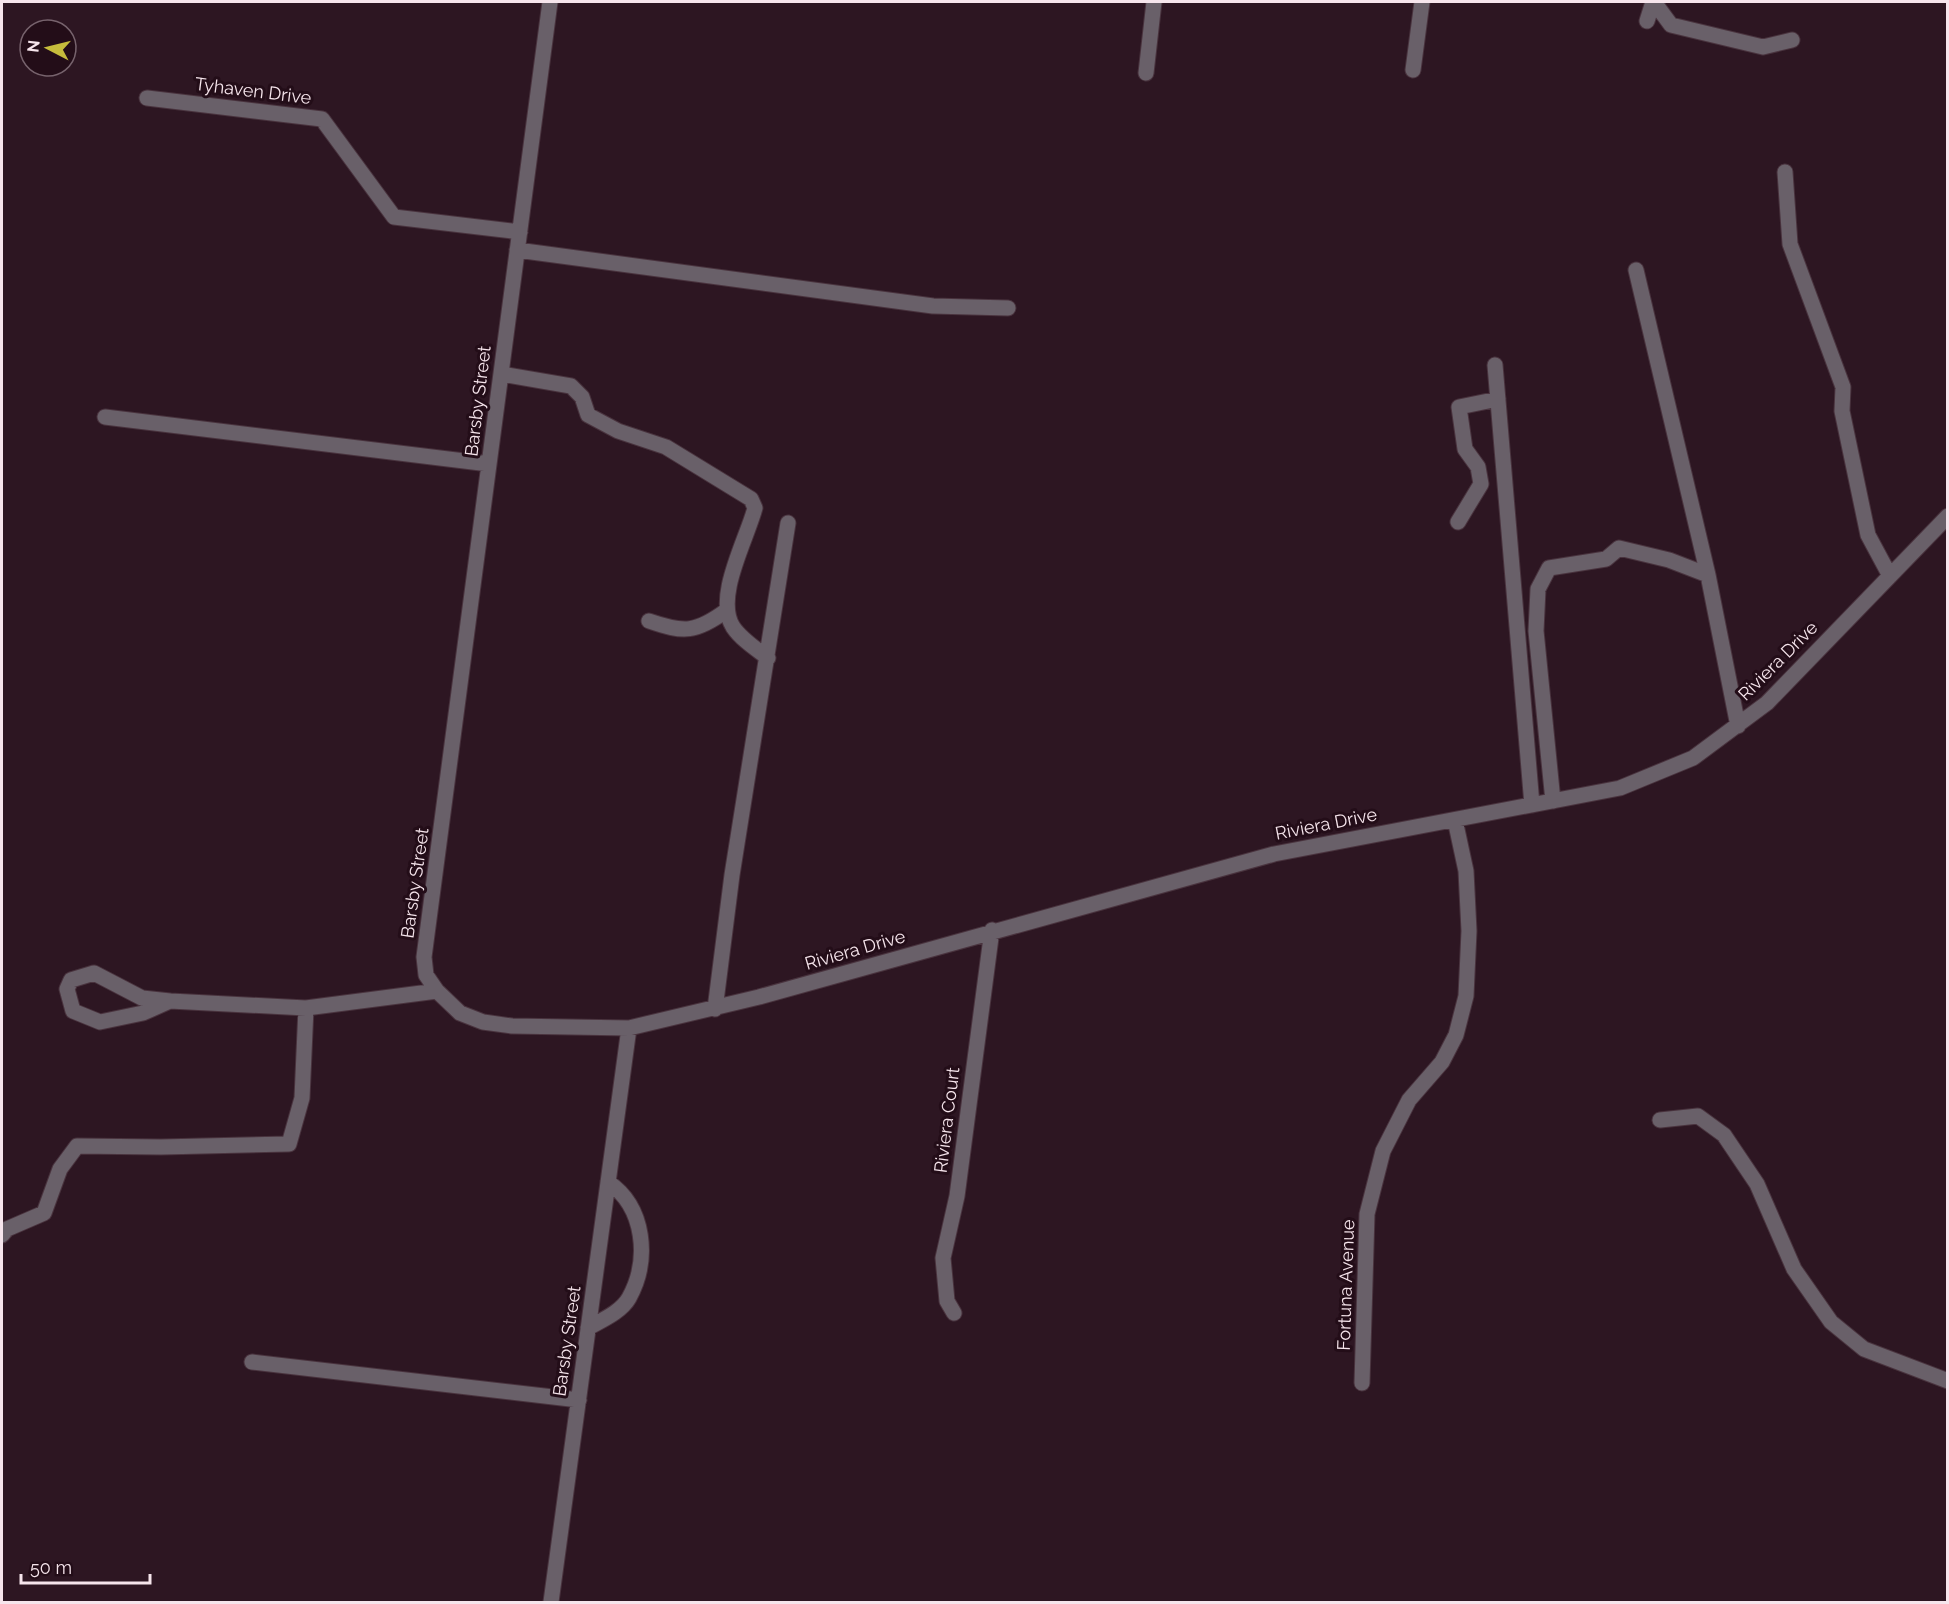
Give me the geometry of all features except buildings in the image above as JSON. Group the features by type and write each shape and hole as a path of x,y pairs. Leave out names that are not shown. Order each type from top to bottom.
{"street":[{"name":"Barsby Street","path":"550,2 424,957 426,975 437,991 460,1013 483,1022 512,1026 629,1029 551,1602"},
{"path":"1146,73 1154,2"},
{"path":"1413,70 1422,2"},
{"path":"1647,21 1654,2"},
{"path":"1654,2 1671,25 1763,47 1792,40"},
{"name":"Tyhaven Drive","path":"147,98 322,119 394,217 520,232"},
{"path":"1785,172 1790,243 1843,387 1842,411 1868,535 1890,576"},
{"path":"517,250 933,306 1008,308"},
{"path":"1636,270 1708,575 1738,726"},
{"path":"1495,365 1532,805"},
{"path":"501,374 571,386 582,397 588,415 618,431 666,447 751,499 755,508 733,568 727,610 733,627 768,658"},
{"path":"1458,522 1481,484 1478,467 1465,449 1459,407 1498,399"},
{"path":"105,417 489,465"},
{"path":"1481,484 1505,480"},
{"name":"Riviera Drive","path":"629,1029 715,1009 992,930 1274,854 1620,788 1693,758 1767,703 1947,516"},
{"path":"715,1009 732,875 788,524"},
{"path":"1552,801 1536,630 1538,589 1549,567 1606,559 1619,548 1669,561 1708,575"},
{"path":"649,621 675,630 694,630 710,623 727,610"},
{"name":"Fortuna Avenue","path":"1362,1383 1367,1214 1383,1151 1409,1100 1447,1053 1456,1035 1466,996 1469,931 1466,871 1455,820"},
{"name":"Riviera Court","path":"954,1313 947,1301 943,1258 957,1196 992,930"},
{"path":"170,1001 143,1013 100,1022 73,1011 67,988 71,980 94,973 142,998 306,1008 437,991"},
{"path":"2,1235 7,1229 44,1213 60,1169 77,1146 289,1144 302,1098 306,1008"},
{"path":"1660,1120 1698,1116 1724,1135 1757,1184 1794,1269 1831,1322 1864,1349 1947,1381"},
{"path":"588,1328 616,1312 629,1299 642,1253 631,1203 621,1191 608,1182"},
{"path":"252,1362 579,1400"}]}
